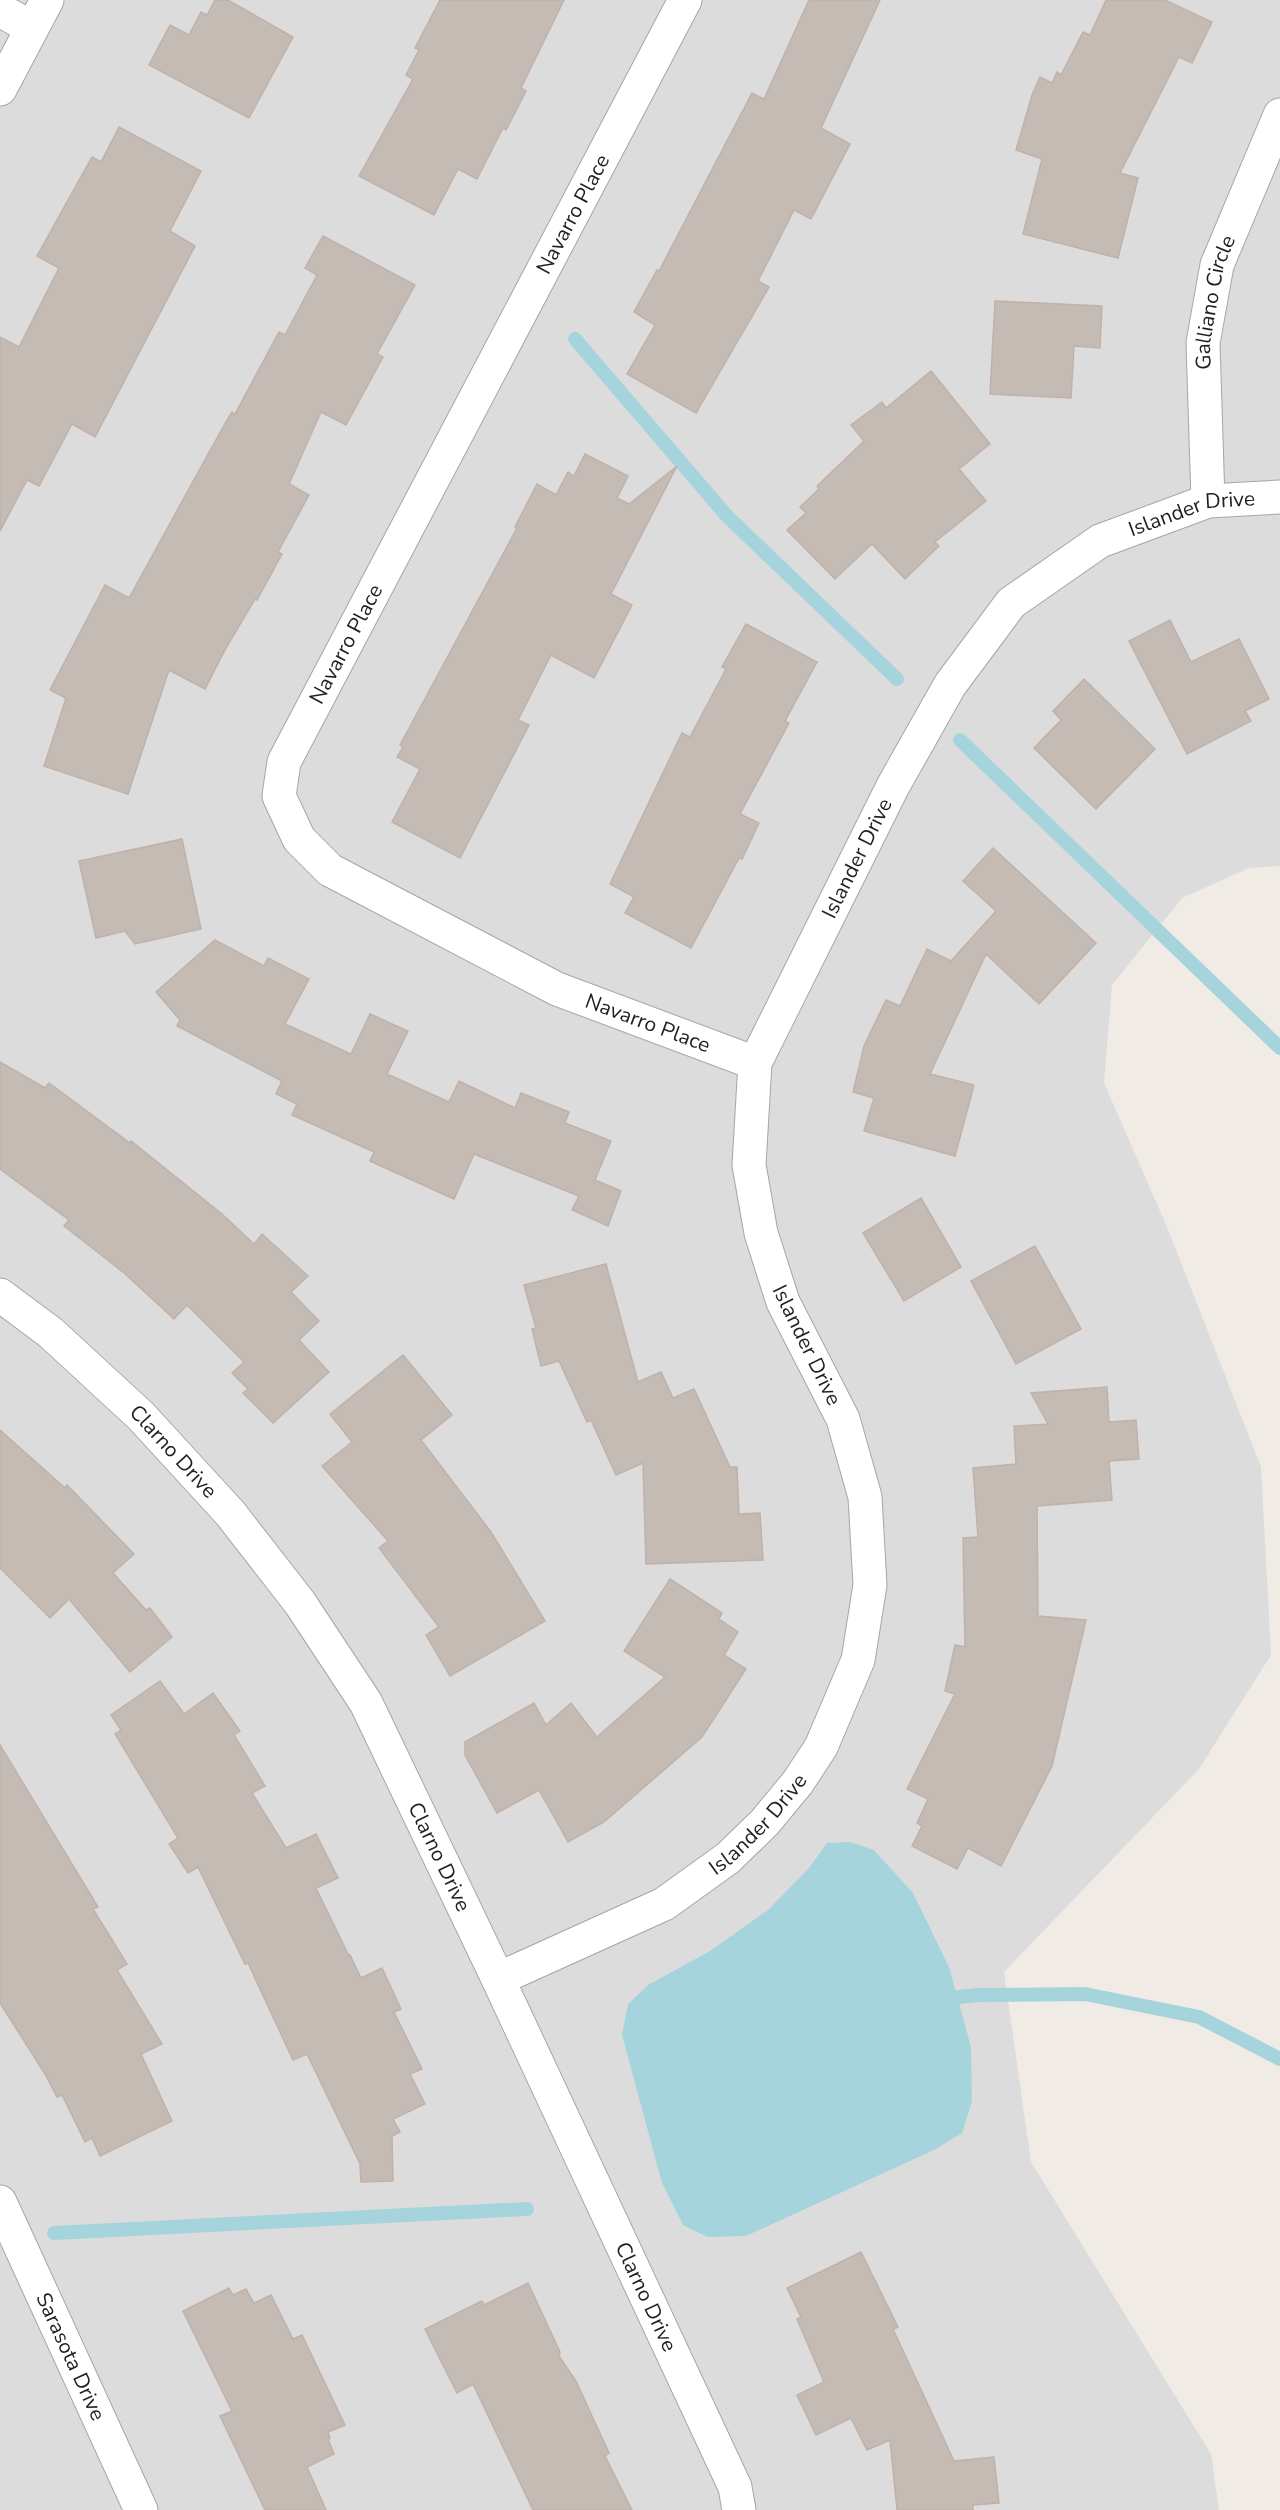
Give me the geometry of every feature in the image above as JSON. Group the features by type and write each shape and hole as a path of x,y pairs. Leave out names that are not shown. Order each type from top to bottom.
{"street":[{"name":"Navarro Place","path":"685,0 284,762 279,796 299,839 330,870 557,989 755,1064"},
{"path":"0,10 40,14 0,89"},
{"name":"Galliano Circle","path":"1208,501 1203,344 1217,265 1280,115"},
{"name":"Islander Drive","path":"498,1979 664,1904 728,1858 765,1822 798,1782 821,1747 858,1660 870,1585 865,1497 843,1419 783,1302 761,1233 748,1165 755,1064 893,786 950,685 1011,603 1100,541 1208,501 1280,497"},
{"name":"Clarno Drive","path":"0,1295 51,1333 141,1416 230,1513 300,1603 366,1703 498,1979 735,2487 739,2510"},
{"name":"Sarasota Drive","path":"0,2202 141,2510"}],"shaded area":[{"path":"0,0 1280,0 1280,866 1249,868 1182,898 1112,985 1104,1083 1167,1227 1261,1467 1271,1655 1199,1769 1004,1972 1031,2162 1211,2454 1219,2510 0,2510"}],"water":[{"path":"850,1842 874,1850 913,1893 949,1967 971,2047 972,2101 962,2133 934,2150 746,2236 707,2237 683,2225 662,2183 622,2035 628,2004 648,1985 710,1951 768,1910 809,1868 827,1843"}],"building":[{"path":"215,0 228,0 293,37 249,118 149,65 170,25 189,35 201,12 207,15"},
{"path":"440,0 564,0 521,88 526,91 506,130 503,128 477,179 458,169 434,215 359,176 413,79 406,75 419,50 415,48"},
{"path":"809,0 880,0 821,128 850,144 811,219 794,210 758,281 769,287 696,413 627,374 655,325 634,312 657,270 659,271 752,93 764,99"},
{"path":"1106,0 1165,0 1212,22 1192,63 1179,57 1120,173 1138,178 1118,258 1023,234 1042,159 1016,150 1032,95 1040,77 1052,83 1057,72 1061,75 1083,32 1090,35"},
{"path":"119,127 201,171 170,231 195,246 95,437 72,424 39,486 27,480 0,531 0,337 19,347 59,268 37,256 92,157 101,162"},
{"path":"323,236 415,285 377,354 383,357 346,425 321,412 289,484 309,495 278,552 282,554 257,600 255,599 226,648 205,689 169,670 128,794 44,766 66,698 50,690 105,585 129,598 223,427 232,412 235,414 279,332 285,335 317,275 305,268"},
{"path":"995,301 1102,306 1100,348 1074,346 1071,398 990,394"},
{"path":"931,371 990,444 959,469 986,501 935,542 939,546 905,579 872,544 835,579 787,530 806,513 800,507 819,489 817,486 864,441 851,425 882,402 886,408"},
{"path":"585,454 628,476 617,498 629,504 677,466 611,594 632,605 594,678 551,655 518,720 529,725 460,858 392,822 420,769 397,757 403,747 400,745 517,528 515,527 537,484 556,495 568,472 574,476"},
{"path":"1170,620 1191,662 1239,639 1269,699 1245,711 1251,721 1187,754 1129,641"},
{"path":"746,624 817,662 785,721 789,723 740,814 759,823 742,859 739,858 691,948 625,913 634,897 610,884 682,733 690,737 726,669 722,667"},
{"path":"1084,679 1155,749 1096,809 1034,748 1061,720 1053,711"},
{"path":"182,839 201,929 135,944 125,931 96,938 79,861"},
{"path":"993,848 1096,943 1039,1004 986,954 930,1074 974,1085 955,1156 864,1131 874,1098 853,1092 864,1046 886,1000 900,1006 927,949 951,961 996,911 963,881"},
{"path":"215,940 264,966 268,958 309,979 285,1024 351,1054 370,1014 408,1031 387,1074 449,1102 459,1081 515,1108 521,1093 569,1112 565,1123 611,1141 595,1180 621,1191 608,1226 572,1210 579,1196 474,1154 454,1199 370,1161 374,1152 292,1115 297,1104 276,1094 282,1081 177,1026 180,1020 156,992"},
{"path":"0,1062 45,1088 49,1083 130,1143 131,1141 222,1214 254,1244 262,1234 308,1276 291,1292 319,1321 299,1340 329,1372 273,1423 243,1393 248,1389 232,1373 244,1362 187,1305 174,1319 123,1272 64,1226 69,1220 0,1169"},
{"path":"921,1198 961,1267 904,1301 863,1233"},
{"path":"1035,1246 1081,1329 1016,1364 971,1281"},
{"path":"606,1264 638,1382 661,1372 673,1398 694,1389 730,1467 737,1467 739,1514 760,1513 763,1560 646,1564 643,1463 616,1475 591,1420 587,1422 559,1361 541,1366 532,1329 536,1328 524,1285"},
{"path":"403,1355 452,1415 421,1440 491,1532 545,1621 450,1676 426,1635 439,1627 379,1548 388,1541 322,1466 352,1442 330,1414"},
{"path":"1107,1387 1109,1422 1136,1420 1139,1459 1109,1461 1112,1500 1037,1506 1038,1616 1086,1620 1052,1766 1001,1866 968,1848 957,1869 912,1846 922,1826 917,1823 928,1799 907,1789 955,1694 945,1691 955,1645 965,1647 963,1538 978,1537 973,1468 1016,1464 1014,1426 1048,1424 1031,1393"},
{"path":"0,1430 65,1488 67,1485 134,1554 113,1573 146,1610 150,1608 172,1637 130,1672 69,1599 50,1618 0,1568"},
{"path":"670,1579 722,1613 719,1619 738,1632 724,1655 746,1669 702,1737 604,1822 568,1842 539,1790 497,1813 465,1755 465,1742 534,1703 546,1725 571,1703 597,1737 665,1677 624,1651"},
{"path":"160,1681 184,1714 213,1693 240,1731 234,1735 265,1786 252,1793 286,1848 316,1834 338,1878 316,1888 361,1978 382,1968 401,2009 394,2012 422,2069 410,2074 425,2104 393,2119 400,2132 392,2136 393,2181 361,2182 360,2164 307,2054 293,2060 248,1963 245,1964 198,1867 188,1873 169,1844 178,1838 115,1734 121,1730 111,1715"},
{"path":"0,1745 98,1907 93,1909 127,1964 117,1970 162,2044 141,2054 172,2121 100,2156 92,2138 85,2142 62,2095 57,2097 0,2003"},
{"path":"861,2252 898,2327 893,2329 954,2461 994,2457 999,2503 973,2505 973,2510 897,2510 890,2440 867,2450 851,2418 816,2435 797,2395 824,2382 797,2319 801,2317 787,2288"},
{"path":"528,2283 560,2352 559,2356 576,2381 609,2453 605,2456 632,2510 533,2510 473,2384 457,2393 425,2329 482,2301 484,2305"},
{"path":"229,2288 233,2295 246,2289 254,2303 271,2295 293,2339 302,2335 345,2425 328,2432 330,2438 328,2439 334,2454 307,2467 326,2510 265,2510 220,2416 232,2411 183,2311"}],"waterway":[{"path":"575,339 727,516 897,679"},
{"path":"960,740 1280,1048"},
{"path":"940,1999 978,1995 1085,1994 1199,2017 1280,2059"},
{"path":"54,2233 527,2209"}]}
